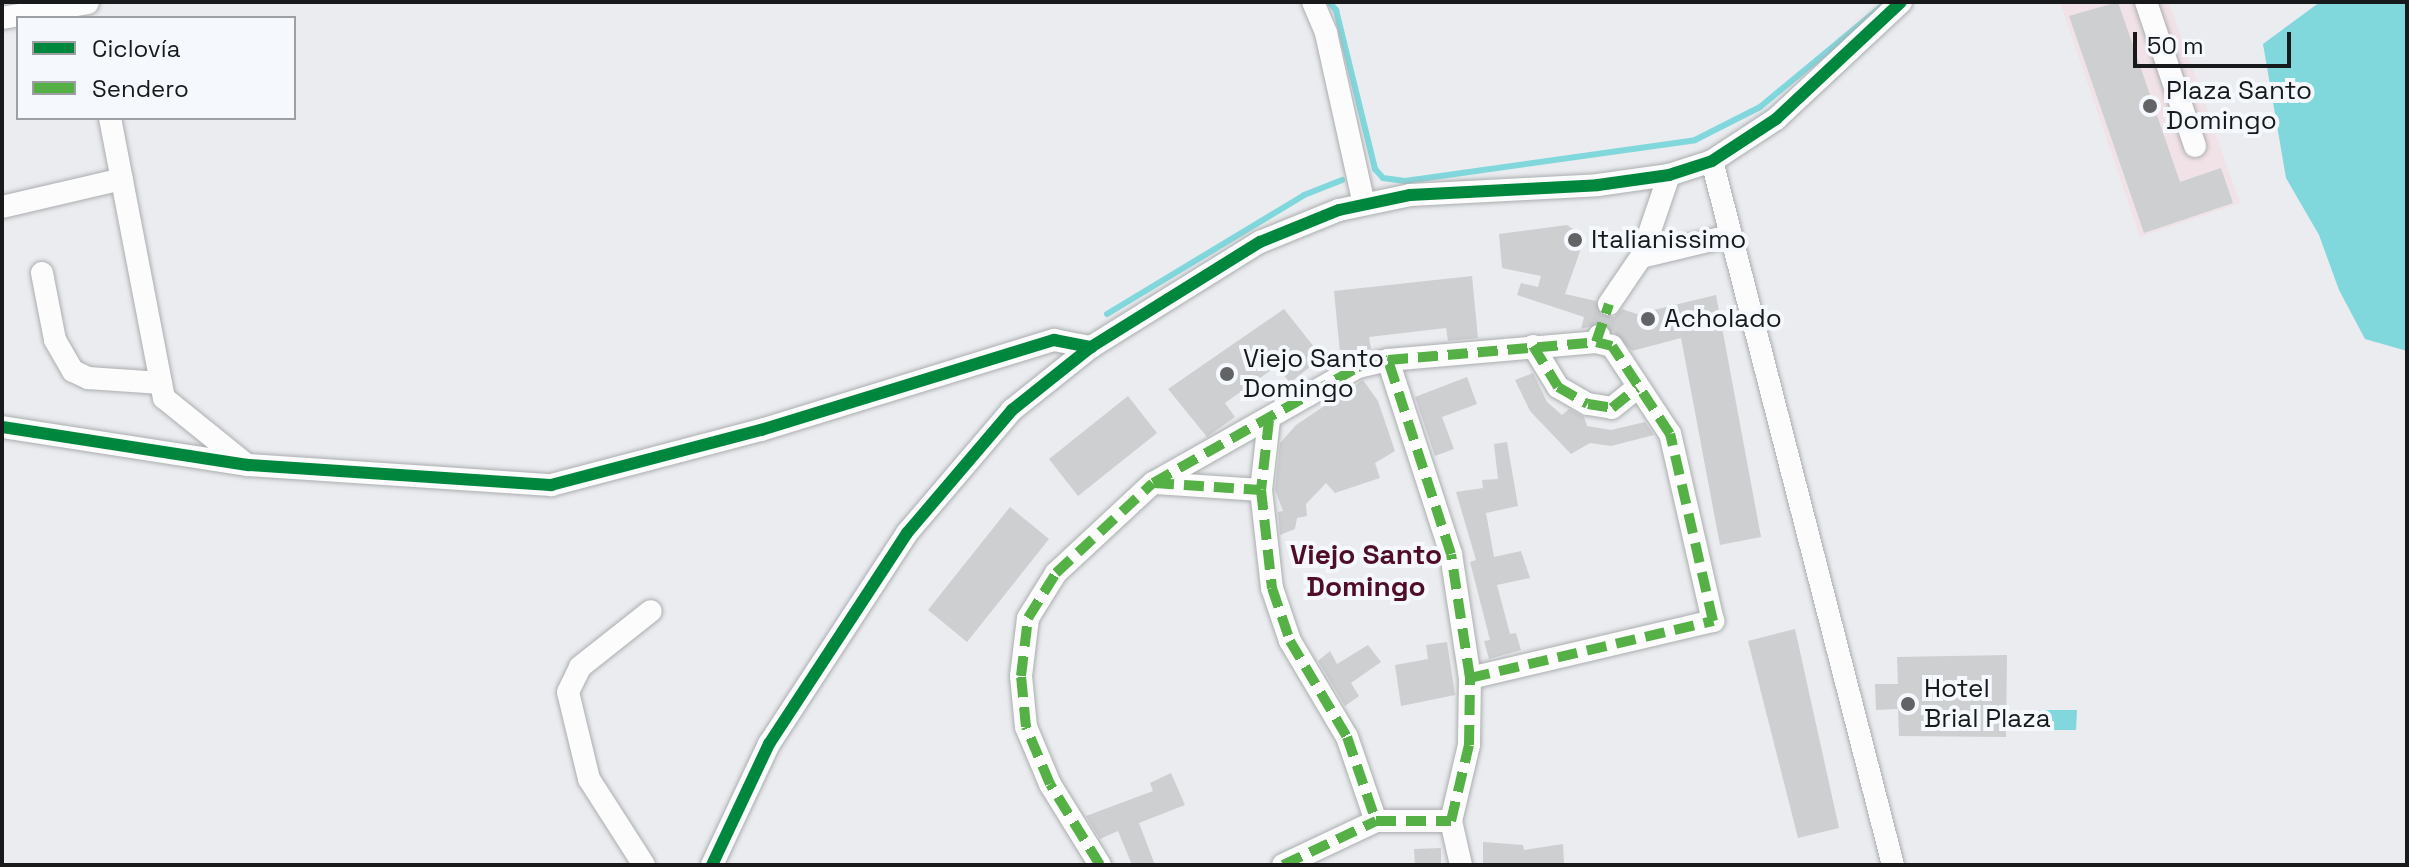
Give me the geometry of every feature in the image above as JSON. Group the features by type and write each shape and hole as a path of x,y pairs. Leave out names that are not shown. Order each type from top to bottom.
{"street":[{"path":"2,18 88,2"},
{"path":"1313,2 1326,33 1364,204"},
{"path":"712,865 769,744 907,533 1012,410 1091,347 1260,242 1364,204 1410,195 1598,185 1669,175 1712,161 1776,119 1901,2"},
{"path":"2146,2 2195,146"},
{"path":"110,120 161,383 172,408 248,465"},
{"path":"1712,161 1893,865"},
{"path":"1609,304 1641,257 1669,175"},
{"path":"2,207 122,179"},
{"path":"1641,257 1729,236"},
{"path":"42,273 55,340 73,371 88,378 161,383"},
{"path":"1100,865 1050,784 1026,727 1021,676 1028,618 1056,573 1153,483 1358,367 1388,360 1598,339 1612,346 1670,434 1713,621 1470,678"},
{"path":"2,427 248,465 551,485 761,430 1054,340 1091,347"},
{"path":"1533,346 1558,387 1588,404 1612,408 1637,388"},
{"path":"1388,360 1451,554 1470,678 1469,745 1451,821 1461,865"},
{"path":"1269,420 1261,490 1272,588 1290,641 1347,737 1376,821"},
{"path":"1153,483 1261,490"},
{"path":"644,865 589,779 568,692 580,667 651,611"},
{"path":"1283,865 1376,821 1451,821"}],"shaded area":[{"name":"Plaza Santo Domingo","path":"2060,2 2169,2 2240,203 2140,237"}],"water":[{"path":"2320,2 2407,2 2407,351 2365,339 2339,290 2319,235 2286,178 2263,44"},
{"path":"2039,710 2077,710 2076,730 2039,730"}],"building":[{"path":"2118,2 2180,182 2221,168 2233,203 2144,233 2069,16"},
{"path":"1567,225 1585,237 1565,294 1596,301 1602,316 1614,317 1622,309 1637,314 1716,295 1761,537 1720,545 1681,338 1632,351 1605,323 1581,329 1584,317 1517,295 1521,283 1538,287 1541,276 1502,268 1499,234"},
{"name":"Viejo Santo Domingo","path":"1472,276 1478,338 1448,341 1446,328 1369,337 1371,349 1340,353 1334,291"},
{"name":"Viejo Santo Domingo","path":"1284,309 1322,357 1290,383 1277,366 1225,403 1235,417 1207,437 1168,389"},
{"path":"1533,373 1547,402 1562,415 1569,409 1584,417 1587,426 1611,430 1645,422 1654,435 1611,446 1590,443 1571,454 1530,411 1515,380"},
{"name":"Viejo Santo Domingo","path":"1467,377 1477,404 1442,417 1454,449 1435,456 1415,397"},
{"path":"1363,380 1378,401 1395,451 1375,463 1380,478 1335,493 1326,483 1306,504 1307,516 1297,518 1295,529 1280,535 1278,512 1283,511 1275,490 1280,443 1296,425"},
{"path":"1128,396 1157,433 1078,496 1049,459"},
{"path":"1507,442 1518,506 1486,513 1494,557 1521,551 1530,578 1497,585 1510,634 1516,633 1521,650 1489,659 1484,641 1490,640 1470,562 1476,560 1456,492 1483,488 1482,480 1498,479 1494,444"},
{"path":"1010,507 1049,539 967,642 928,610"},
{"path":"1795,629 1839,828 1798,838 1748,641"},
{"name":"Viejo Santo Domingo","path":"1447,642 1455,695 1401,706 1395,665 1428,659 1426,645"},
{"name":"Viejo Santo Domingo","path":"1368,645 1381,662 1351,683 1359,696 1345,706 1318,661 1330,651 1337,664"},
{"path":"2007,655 2006,737 1899,736 1898,709 1876,710 1875,684 1898,684 1897,657"},
{"path":"1171,773 1185,805 1139,823 1155,865 1132,865 1118,831 1100,839 1086,816 1153,791 1150,783"},
{"path":"1483,842 1523,845 1524,850 1563,844 1564,863 1483,865"},
{"path":"1441,848 1441,865 1415,865 1414,849"}],"waterway":[{"path":"1329,2 1336,10 1375,169 1383,178 1405,181 1695,140 1760,107 1882,6"},
{"path":"1107,314 1304,195 1342,180"}],"tunnel":[{"path":"1599,336 1609,304"}],"marked path":[{"path":"1100,865 1050,784 1026,727 1021,676 1028,618 1056,573 1153,483 1358,367 1388,360 1596,342 1609,304"},
{"path":"1470,678 1713,621 1670,434 1612,346 1596,342"},
{"path":"1533,346 1558,387 1588,404 1612,408 1637,388"},
{"path":"1283,865 1376,821 1451,821 1469,745 1470,678 1451,554 1388,360"},
{"path":"1269,420 1261,490 1272,588 1290,641 1347,737 1376,821"},
{"path":"1154,483 1261,490"}],"cycle path":[{"path":"712,865 769,744 907,533 1012,410 1091,347 1260,242 1339,210 1410,195 1598,185 1669,175 1712,161 1776,119 1901,2"},
{"path":"2,427 248,465 551,485 761,430 1054,340 1091,347"}],"place":[{"name":"Plaza Santo Domingo","path":"2150,106"},
{"name":"Italianissimo","path":"1575,240"},
{"name":"Acholado","path":"1648,319"},
{"name":"Viejo Santo Domingo","path":"1227,374"},
{"name":"Hotel Brial Plaza","path":"1908,704"}],"district":[{"name":"Viejo Santo Domingo","path":"1366,570"}]}
